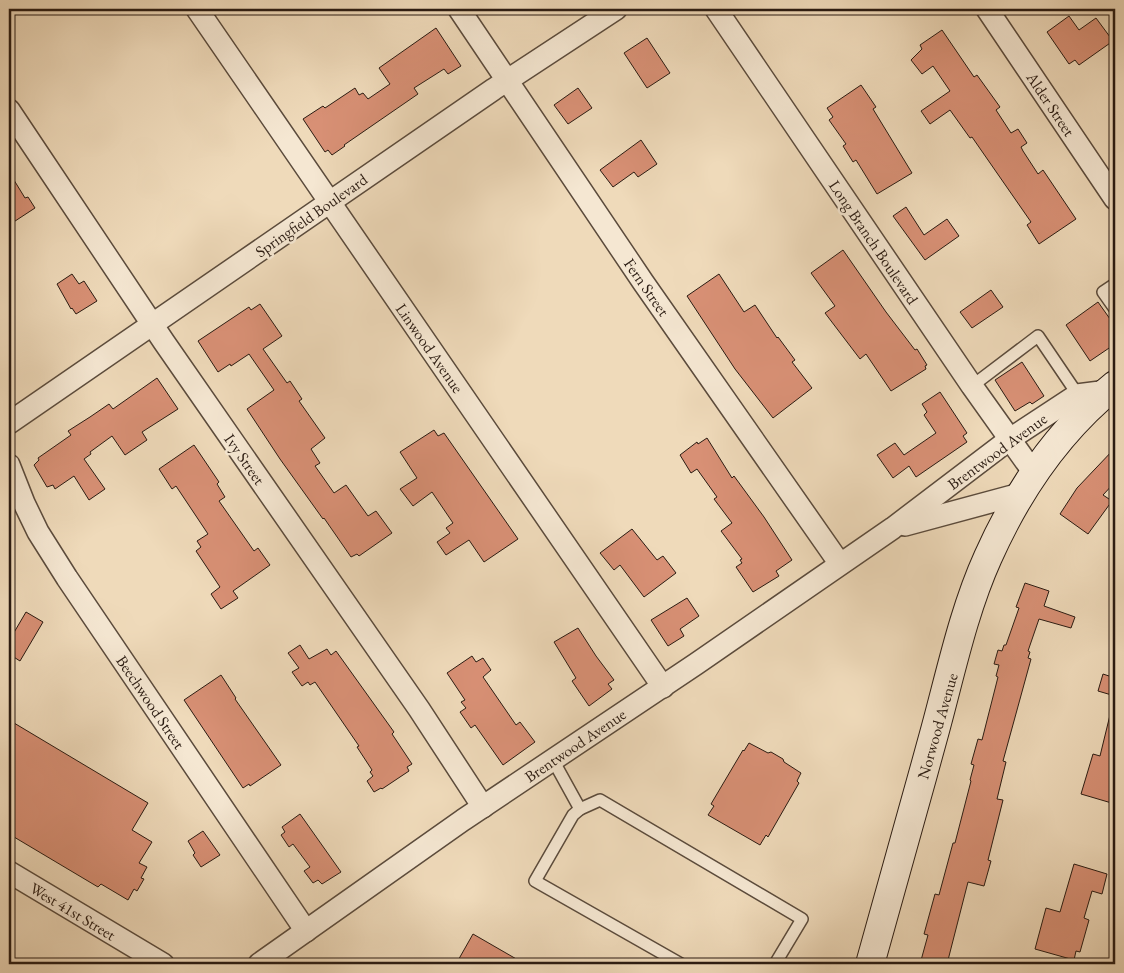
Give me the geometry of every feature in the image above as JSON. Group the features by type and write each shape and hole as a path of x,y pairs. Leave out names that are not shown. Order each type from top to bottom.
{"main road":[{"name":"Brentwood Avenue","path":"1027,483 1097,395"},
{"name":"Norwood Avenue","path":"870,964 976,588 987,558 1027,483"}],"street":[{"name":"Linwood Avenue","path":"197,9 663,687"},
{"name":"Fern Street","path":"459,9 654,298 840,564"},
{"name":"Springfield Boulevard","path":"9,423 506,81 616,9"},
{"name":"Long Branch Boulevard","path":"716,9 1010,440 1027,483"},
{"name":"Alder Street","path":"987,9 1115,199"},
{"name":"Ivy Street","path":"9,110 152,324 408,693 484,807"},
{"name":"Brentwood Avenue","path":"259,964 484,807 663,687 893,528 1010,440 1097,395"},
{"name":"Beechwood Street","path":"10,472 38,532 67,578 306,931"},
{"name":"Brentwood Avenue","path":"893,528 1027,483"},
{"name":"West 41st Street","path":"9,872 163,964"}],"lane":[{"path":"1115,284 1103,292 1115,309"},
{"path":"972,386 1038,336 1097,395"},
{"path":"553,760 580,809"},
{"path":"681,964 535,881 573,815 580,809 600,800 802,918 775,964"}],"building":[{"path":"1069,16 1079,30 1096,18 1113,41 1079,65 1075,60 1069,64 1047,32"},
{"path":"436,28 461,66 448,74 444,69 414,88 418,94 345,146 332,155 328,150 325,152 303,119 323,106 325,108 355,88 359,95 363,93 368,99 390,84 379,68"},
{"path":"942,30 974,77 977,75 1000,107 996,110 1011,133 1018,129 1027,143 1021,147 1038,174 1043,170 1076,219 1039,244 1027,225 1031,222 972,137 970,138 950,110 930,124 921,111 950,91 933,66 922,74 911,60 922,49 920,45"},
{"path":"647,38 670,73 647,88 624,53"},
{"path":"861,85 876,107 873,109 912,173 877,194 856,160 853,162 843,146 846,144 829,120 833,117 827,108"},
{"path":"578,88 592,108 568,124 554,105"},
{"path":"641,140 657,164 638,177 634,172 613,187 600,170"},
{"path":"9,172 25,198 28,197 35,208 9,225"},
{"path":"906,207 924,235 947,219 959,236 925,260 893,216"},
{"path":"843,250 886,312 915,350 917,349 927,365 925,366 926,369 891,391 866,354 860,359 825,313 835,306 811,273"},
{"path":"72,274 79,284 84,281 97,301 76,314 71,309 57,284"},
{"path":"719,274 744,312 755,305 777,338 795,360 792,362 812,388 773,418 735,369 687,296"},
{"path":"991,290 1003,307 972,328 960,312"},
{"path":"1098,302 1115,326 1115,344 1090,361 1066,325"},
{"path":"260,304 282,336 263,349 287,383 290,381 302,399 299,401 325,438 311,449 320,463 315,466 334,493 346,485 368,516 376,511 392,533 359,556 357,554 351,557 280,459 247,409 274,390 249,354 218,372 198,341 249,307 251,310"},
{"path":"1022,362 1044,396 1032,404 1030,402 1015,411 995,380"},
{"path":"157,378 178,409 142,432 147,440 125,455 112,436 90,452 91,454 84,459 105,489 89,500 74,476 55,489 53,485 47,487 34,465 39,460 38,458 71,435 68,431 109,404 113,409"},
{"path":"940,392 967,433 963,436 967,442 916,477 909,466 893,478 877,455 895,443 904,455 936,433 924,415 927,412 922,404"},
{"path":"434,430 438,436 444,433 518,539 484,562 469,540 446,555 437,542 450,533 446,528 453,523 432,492 413,506 400,489 417,478 400,452"},
{"path":"707,438 732,478 734,476 792,560 776,571 779,576 753,592 736,567 742,563 740,560 742,559 721,531 732,523 714,499 717,497 697,469 691,473 680,455 697,442 698,444"},
{"path":"194,445 219,482 217,484 225,497 219,501 254,551 258,548 270,565 233,591 238,598 221,609 211,594 220,587 196,551 201,547 197,541 208,534 176,486 172,489 159,469"},
{"path":"1115,448 1115,482 1103,495 1112,501 1088,534 1060,514 1077,488"},
{"path":"632,529 657,560 663,556 676,573 644,597 620,565 614,570 600,553"},
{"path":"1025,583 1049,591 1044,606 1075,617 1071,628 1039,619 1028,651 1030,652 1028,658 1031,659 1003,761 1006,762 997,799 1003,800 988,860 991,861 984,886 968,882 947,964 920,964 928,935 924,934 935,894 939,895 953,843 955,843 971,781 974,765 971,764 978,739 982,740 998,677 996,676 999,665 994,664 998,650 1002,651 1004,645 1006,645 1019,608 1016,607"},
{"path":"687,598 699,616 680,629 684,636 668,646 651,620"},
{"path":"26,612 43,622 20,661 9,654 9,641"},
{"path":"578,628 614,680 608,684 612,689 589,706 572,681 576,678 554,642"},
{"path":"300,645 309,659 327,649 331,655 336,651 394,732 392,734 412,764 407,767 409,771 382,789 374,792 367,781 373,776 370,772 372,770 357,747 359,746 315,682 310,685 308,682 302,686 292,672 299,668 288,653"},
{"path":"472,656 476,662 483,658 491,670 483,677 516,725 520,722 535,742 503,765 475,725 471,728 460,712 466,708 461,702 465,700 447,673"},
{"path":"1103,674 1115,678 1115,696 1098,691"},
{"path":"221,675 235,699 281,765 250,786 249,784 243,788 184,700"},
{"path":"1110,715 1115,716 1115,804 1081,794 1093,754 1100,756"},
{"path":"9,720 148,803 132,830 152,842 139,863 147,867 141,878 144,879 137,891 134,889 128,900 101,884 98,887 9,834"},
{"path":"749,743 768,753 771,752 801,773 797,781 799,783 768,837 766,835 760,845 708,815 714,806 711,804"},
{"path":"300,814 341,872 322,884 318,880 313,883 304,871 310,867 293,844 289,847 281,835 285,832 282,827"},
{"path":"203,831 220,855 201,867 193,855 195,853 188,841"},
{"path":"1074,864 1107,874 1102,894 1092,891 1084,918 1089,920 1080,952 1076,951 1074,960 1035,949 1046,908 1060,912"},
{"path":"473,934 525,964 456,964"}]}
